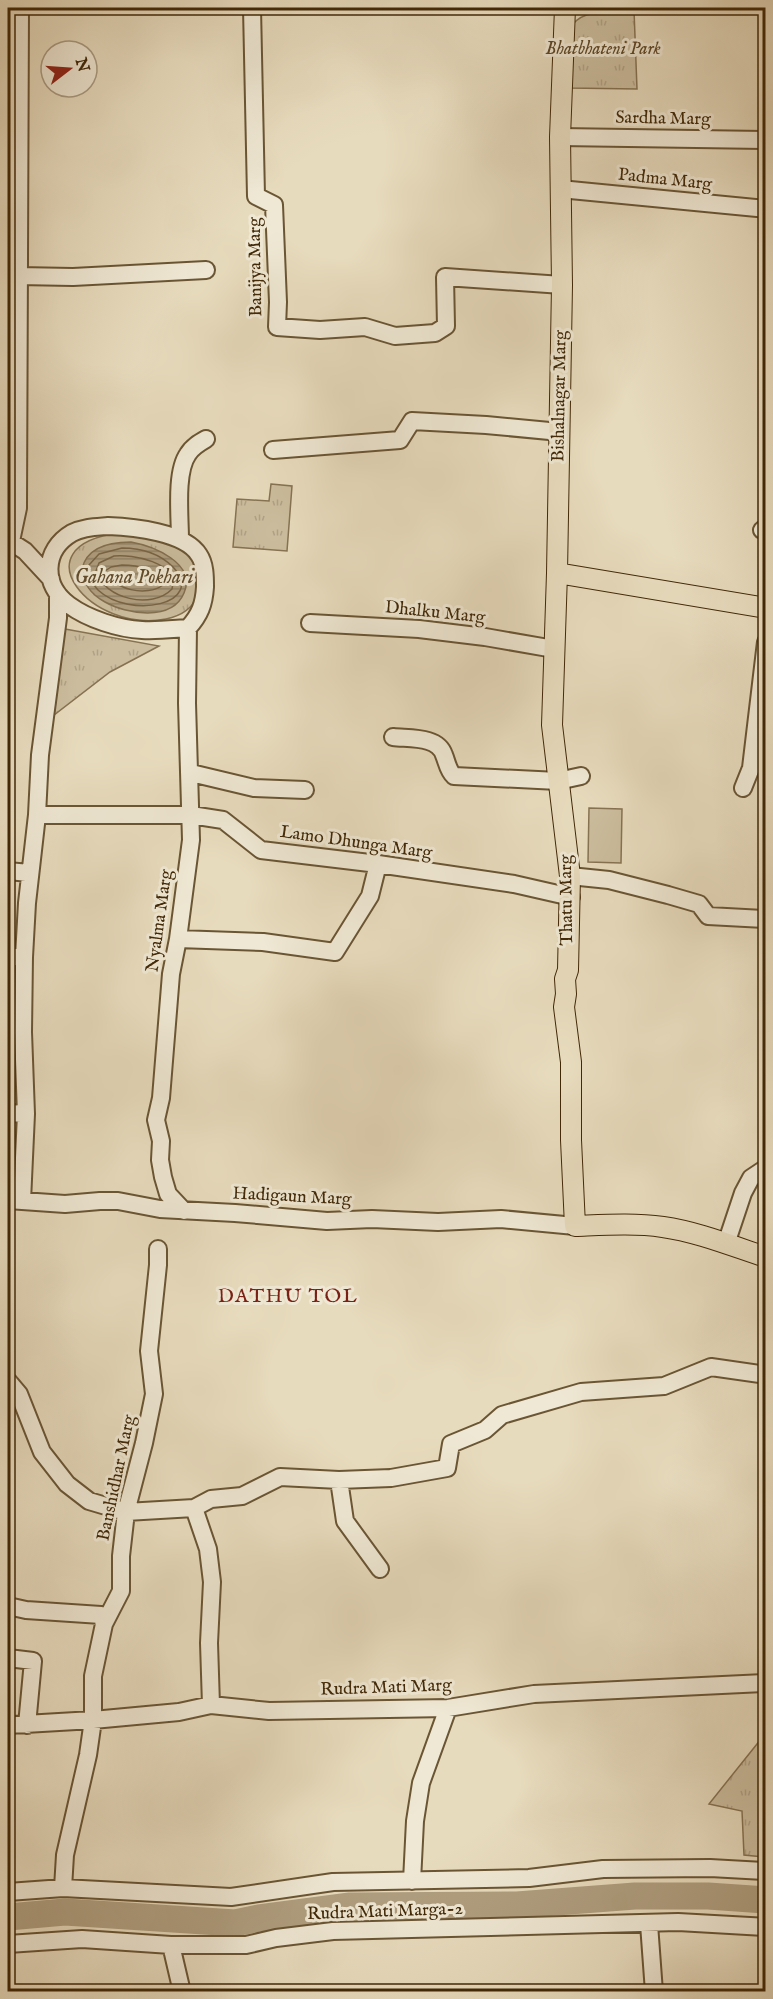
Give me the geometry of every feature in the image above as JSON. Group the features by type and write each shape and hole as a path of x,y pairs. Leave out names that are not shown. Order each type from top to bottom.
{"main road":[{"name":"Bishalnagar Marg","path":"557,573 562,285 560,137 565,8"},
{"path":"557,573 765,608"},
{"name":"Thatu Marg","path":"557,573 552,724 570,876 568,970 565,979 564,1007 571,1062 571,1140 575,1226"},
{"path":"575,1226 664,1227 765,1257"}],"street":[{"path":"15,1201 26,1114 15,1032 16,957 37,815 40,755 58,618 54,587 50,565 56,546 74,532 86,528 129,527 155,531 180,539 199,553 204,566 204,598 200,616 188,628 142,630 111,624 69,605 54,587 25,550 9,540 18,508 18,276 13,218 20,8"},
{"name":"Banijya Marg","path":"252,8 256,196 274,205 277,327 320,330 365,327 396,336 435,333 446,326 445,277 562,285"},
{"name":"Sardha Marg","path":"560,137 765,140"},
{"name":"Padma Marg","path":"560,189 765,209"},
{"path":"18,276 112,276 206,270"},
{"path":"273,450 400,440 412,421 560,432"},
{"path":"180,539 182,469 186,455 195,445 206,439"},
{"name":"Dhalku Marg","path":"310,623 419,629 554,649"},
{"name":"Nyalma Marg","path":"184,1211 168,1194 160,1160 161,1141 156,1120 161,1098 171,974 192,840 187,703 188,628"},
{"path":"743,788 751,768 765,642"},
{"path":"393,737 436,743 442,748 450,772 454,776 558,781 581,776"},
{"path":"191,773 254,788 305,790"},
{"name":"Lamo Dhunga Marg","path":"37,815 191,815 223,820 261,850 514,884 570,897"},
{"path":"178,939 263,942 336,952 370,896 378,864"},
{"path":"8,870 29,873"},
{"path":"570,876 609,880 668,895 699,904 708,916 765,919"},
{"path":"8,1113 26,1114"},
{"path":"726,1244 743,1193 751,1178 765,1168"},
{"name":"Hadigaun Marg","path":"15,1201 65,1204 118,1201 160,1209 327,1221 372,1219 438,1222 501,1219 575,1226"},
{"name":"Banshidhar Marg","path":"63,1888 65,1855 88,1755 93,1720 93,1676 105,1624 121,1591 121,1556 126,1512 154,1394 148,1351 158,1249"},
{"path":"8,1380 19,1394 42,1452 67,1484 89,1501 126,1512 195,1508 211,1499 242,1496 280,1477 339,1480 392,1478 447,1468 451,1444 485,1430 502,1415 580,1392 664,1386 711,1367 765,1375"},
{"path":"339,1480 345,1521 380,1569"},
{"path":"195,1508 208,1549 212,1582 209,1643 212,1705"},
{"path":"8,1606 26,1610 101,1615 105,1624"},
{"path":"8,1658 33,1661 27,1725"},
{"name":"Rudra Mati Marg","path":"8,1725 178,1712 212,1705 269,1711 448,1708 534,1694 765,1683"},
{"path":"412,1881 415,1821 421,1783 448,1708"},
{"path":"8,1892 63,1888 231,1897 333,1882 529,1878 603,1869 710,1868 765,1871"},
{"name":"Rudra Mati Marga-2","path":"8,1944 81,1940 171,1945 246,1945 276,1938 333,1931 678,1922 765,1927"},
{"path":"649,1924 654,1992"},
{"path":"171,1945 182,1992"}],"green space":[{"name":"Bhatbhateni Park","path":"634,10 637,89 569,88 573,24 585,15 593,13"},
{"path":"271,484 292,486 287,551 233,547 237,499 269,501"},
{"name":"Gahana Pokhari","path":"119,533 160,540 189,554 195,564 199,588 195,601 189,609 166,619 139,620 113,614 92,602 76,587 70,570 73,554 89,541"},
{"path":"65,629 159,646 110,672 54,715"},
{"path":"589,808 622,809 621,863 588,862"},
{"path":"765,1734 765,1857 744,1855 742,1811 709,1804"}],"water":[{"name":"Gahana Pokhari","path":"131,542 161,552 179,565 184,573 186,582 184,593 170,608 148,613 125,610 100,599 86,584 82,569 94,550 108,544"}],"waterway":[{"path":"8,1917 65,1912 235,1923 350,1906 517,1905 635,1896 708,1896 766,1900"}],"district":[{"name":"DATHU TOL","path":"288,1296"}]}
